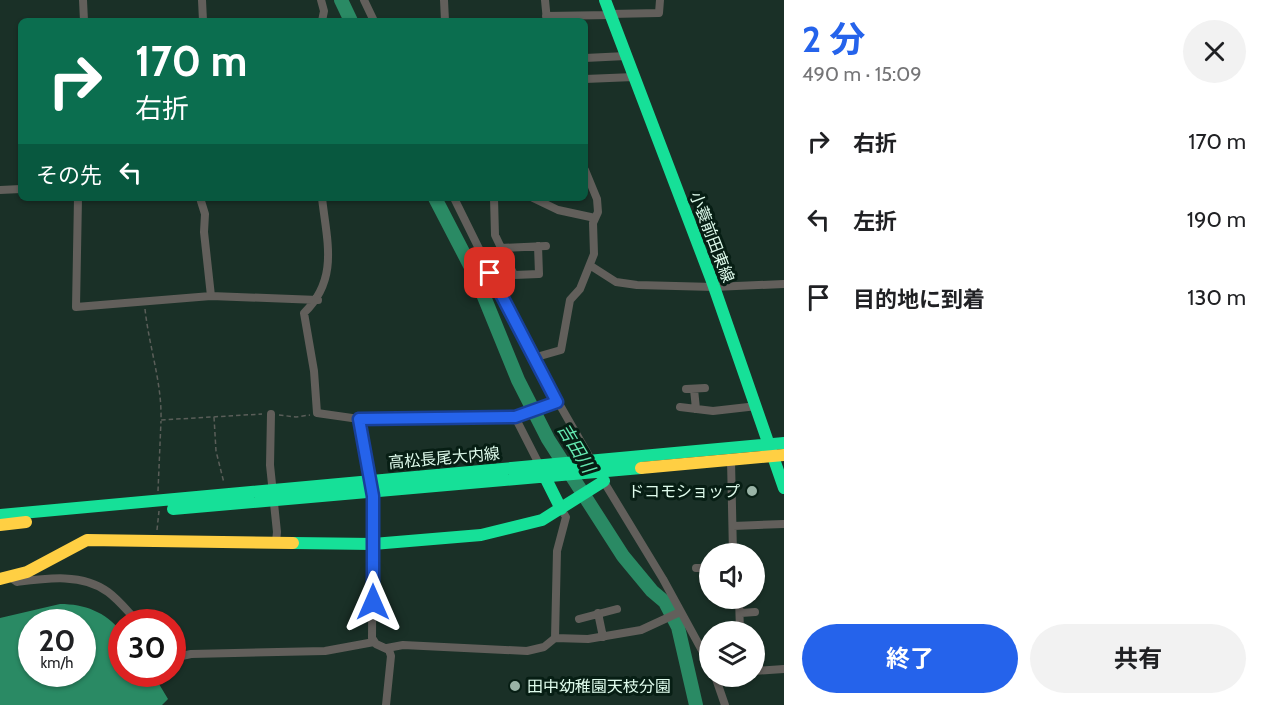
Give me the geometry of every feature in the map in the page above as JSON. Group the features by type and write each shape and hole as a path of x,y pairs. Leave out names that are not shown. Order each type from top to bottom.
{"main road":[{"name":"小蓑前田東線","path":"604,0 714,287 770,444 779,456 784,488"},
{"name":"高松長尾大内線","path":"0,525 273,495 544,470 784,443"},
{"name":"高松長尾大内線","path":"591,465 779,456"},
{"path":"544,470 565,507"},
{"path":"5,578 47,563 70,547 87,540 373,544 481,535 542,520 601,483"},
{"name":"高松長尾大内線","path":"0,515 273,495"}],"street":[{"path":"83,0 84,18"},
{"path":"202,0 203,18"},
{"path":"321,0 324,11 323,18"},
{"path":"364,0 373,18"},
{"path":"444,0 445,18"},
{"path":"545,0 546,18 659,13 660,0"},
{"path":"588,58 626,56"},
{"path":"588,79 634,77"},
{"path":"533,358 561,350 570,300 580,289 591,266 594,254 595,218 598,212 597,199 588,177"},
{"path":"0,189 18,189"},
{"path":"78,201 76,307 144,299 211,296 318,300"},
{"path":"201,201 205,214 204,232 211,296"},
{"path":"321,201 328,273 318,300 304,313 314,371 317,413 359,419 515,417 527,415 557,402"},
{"path":"455,201 533,358 591,465 699,647"},
{"path":"482,256 501,248 542,246 540,274 514,275 501,248 495,235 494,201"},
{"path":"539,201 558,210 595,218"},
{"path":"591,266 616,282 714,287 784,284"},
{"path":"696,409 690,389 705,388"},
{"path":"680,407 713,411 757,406"},
{"path":"272,414 270,465 278,532 276,542"},
{"path":"515,417 544,470"},
{"path":"359,419 371,486 374,642"},
{"path":"731,460 733,543"},
{"path":"555,638 557,551 566,517 565,507"},
{"path":"733,526 784,524"},
{"path":"5,578 17,582 69,579 91,583 109,592 125,609"},
{"path":"579,619 617,609"},
{"path":"740,609 741,621"},
{"path":"741,613 755,612"},
{"path":"186,655 325,651 374,642 387,648 403,645 527,651 544,647 555,638 603,637 641,630 678,613"},
{"path":"598,614 603,637"},
{"path":"386,705 391,672 391,656 387,648"},
{"path":"765,670 784,669"},
{"path":"719,687 725,705"}],"path":[{"path":"144,299 147,334 161,394 158,495"},
{"path":"161,420 214,416 216,451 226,489"},
{"path":"156,540 159,515"}],"shaded area":[{"path":"60,604 90,609 39,609"},
{"path":"96,611 108,619 108,687 161,687 168,699 162,705 0,705 0,618 18,614 18,687 96,687"}],"waterway":[{"name":"吉田川","path":"341,0 350,18"},
{"name":"吉田川","path":"437,201 476,277 518,380 548,439 623,556 652,591 665,602 678,627 696,705"}],"traffic: fast":[{"path":"605,0 712,281 784,488"},
{"path":"0,515 784,443"},
{"path":"173,509 641,468"},
{"path":"544,475 561,509"},
{"path":"293,543 373,544 481,535 542,520 604,481"}],"traffic: slow":[{"path":"641,468 784,455"},
{"path":"0,525 26,522"},
{"path":"0,579 27,572 87,540 293,543"}],"place":[{"name":"ドコモショップ","path":"752,491"},
{"name":"田中幼稚園天枝分園","path":"515,686"}],"route":[{"path":"373,602 373,496 359,419 445,420 515,417 527,415 557,402 490,273"}]}
